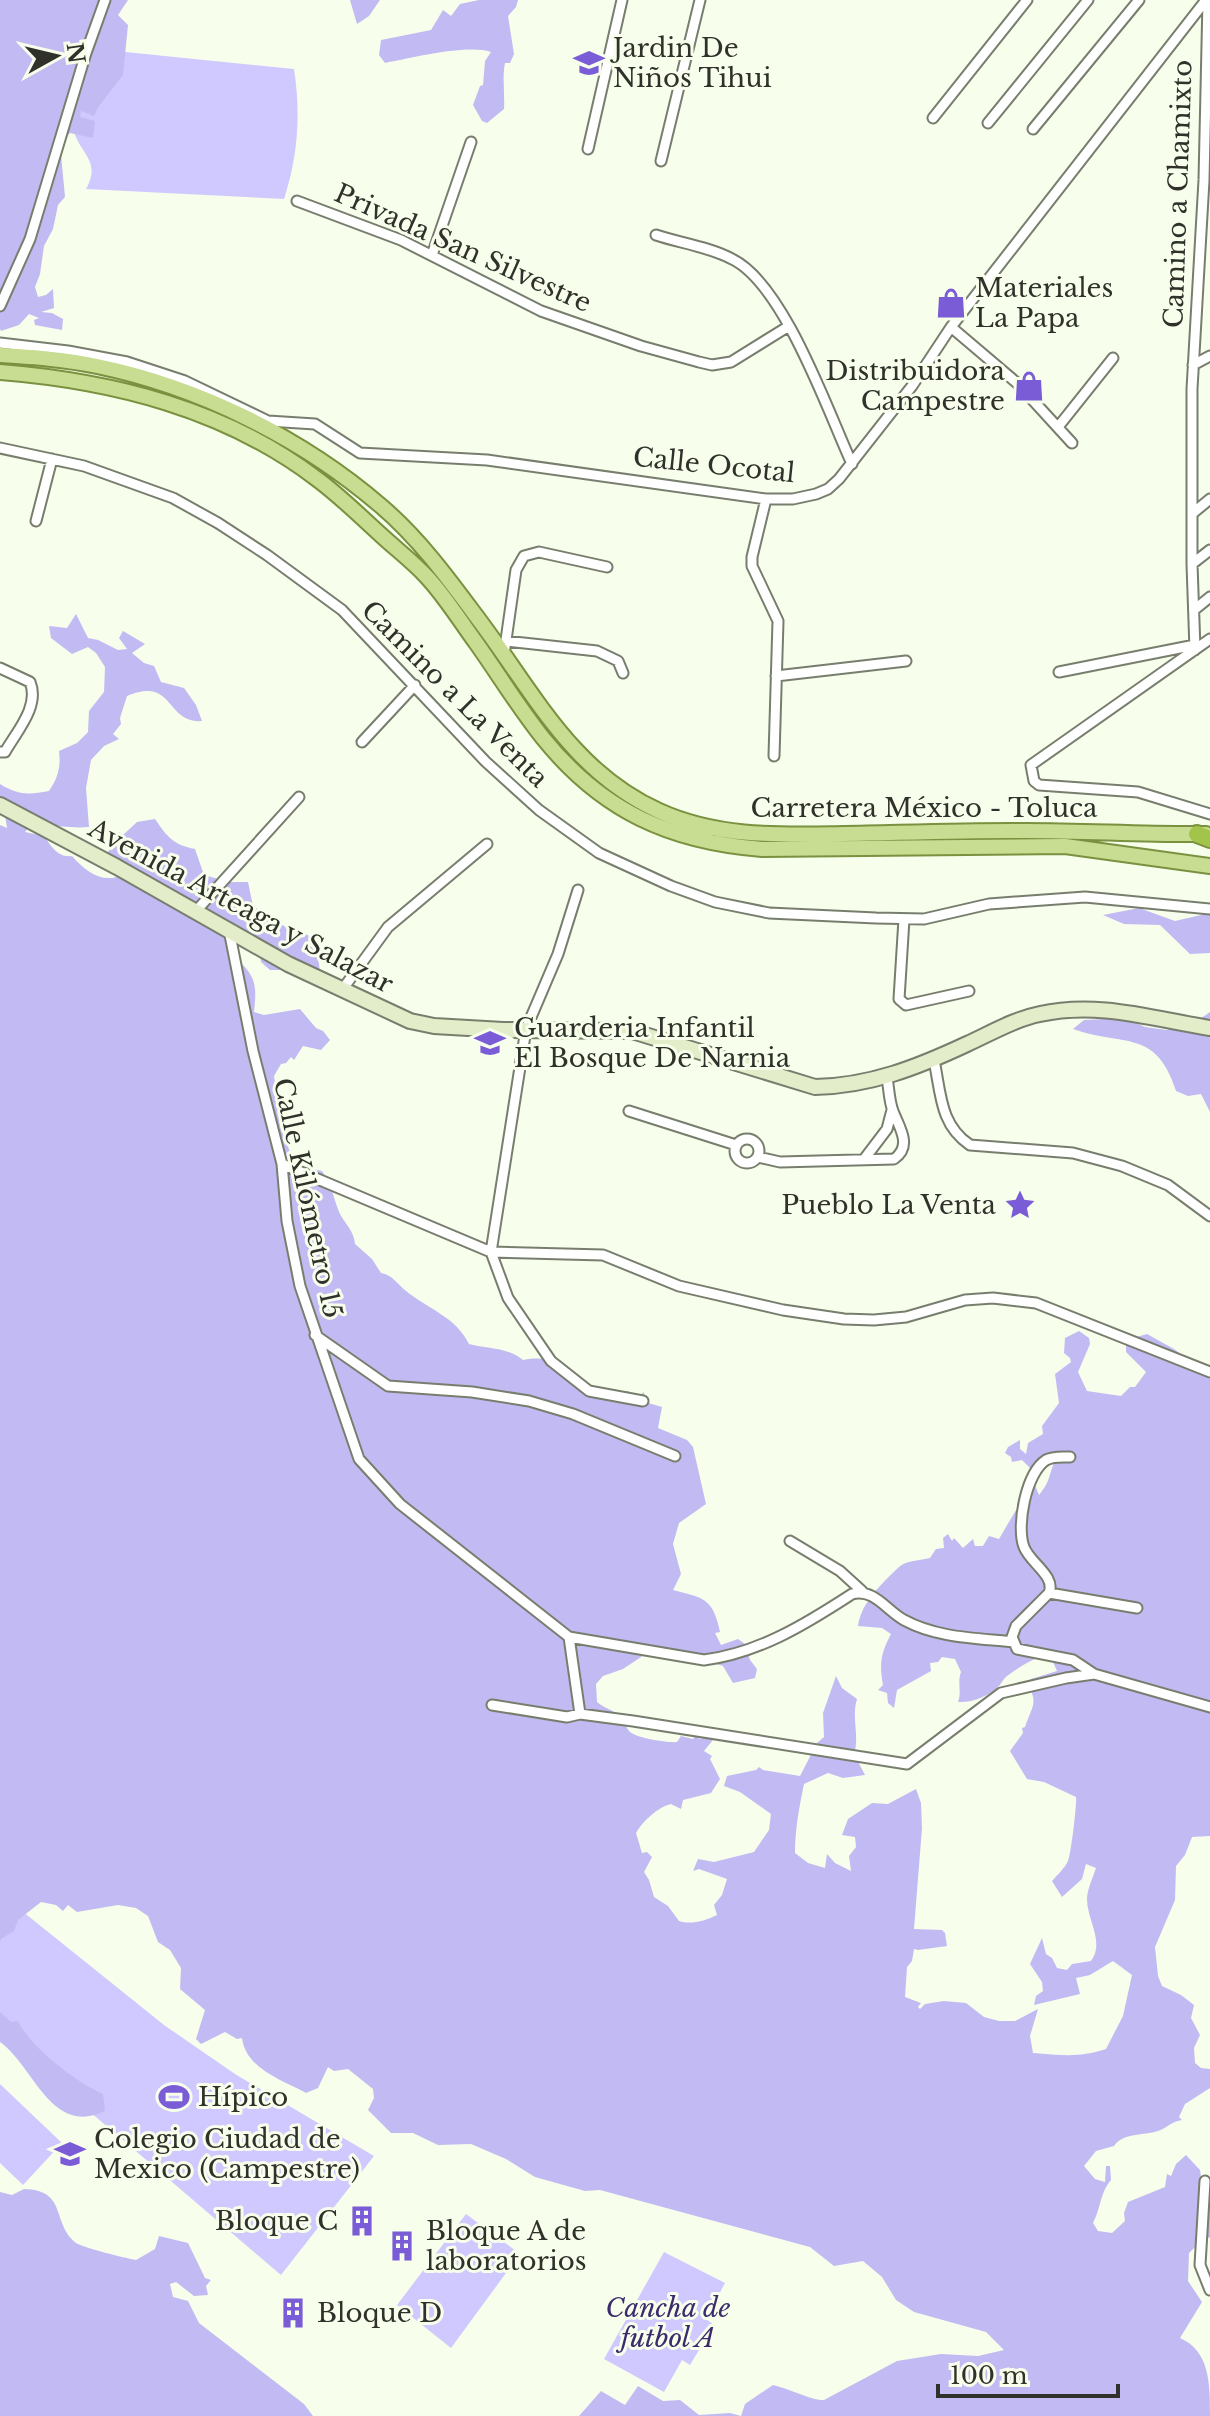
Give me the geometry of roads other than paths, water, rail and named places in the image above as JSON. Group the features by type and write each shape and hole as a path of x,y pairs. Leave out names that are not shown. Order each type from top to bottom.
{"main road":[{"name":"Carretera México - Toluca","path":"0,355 64,360 124,372 220,406 322,461 382,507 427,552 505,647 551,722 599,775 655,810 702,827 768,835 1011,831 1206,836"},
{"name":"Carretera México - Toluca","path":"0,372 69,378 164,400 214,420 277,453 317,479 428,578 543,738 580,777 618,807 668,832 730,847 1065,846 1210,866"}],"street":[{"path":"0,306 30,239 105,0"},
{"path":"588,149 622,0"},
{"path":"661,161 700,0"},
{"path":"933,118 1027,0"},
{"path":"988,123 1088,0"},
{"path":"1033,129 1139,0"},
{"name":"Calle Ocotal","path":"0,343 127,362 185,381 268,421 315,424 360,453 487,460 766,499 793,499 816,494 828,489 852,464 912,386 951,327 1207,0"},
{"name":"Camino a Chamixto","path":"1195,648 1192,389 1204,180 1207,0"},
{"path":"432,255 471,142"},
{"name":"Privada San Silvestre","path":"297,201 401,240 541,311 641,346 699,362 712,365 731,362 789,326"},
{"path":"656,235 731,258 755,276 789,326 852,464"},
{"path":"951,327 1017,383 1072,443"},
{"path":"1193,365 1210,356"},
{"path":"1058,427 1113,358"},
{"name":"Camino a La Venta","path":"0,448 84,466 173,498 218,523 342,610 504,779 539,810 599,853 671,886 715,902 769,913 904,919 924,919 989,904 1085,897 1210,909"},
{"path":"36,521 52,459"},
{"path":"766,499 752,566 778,621 774,756"},
{"path":"1193,513 1210,499"},
{"path":"1192,564 1210,550"},
{"path":"607,567 539,552 527,554 516,570 505,647 597,651 618,661 623,673"},
{"path":"1194,610 1210,597"},
{"path":"1210,639 1031,765 1034,781 1039,785 1138,792 1210,814"},
{"path":"1059,672 1195,648"},
{"path":"776,676 906,661"},
{"path":"0,668 30,682 35,693 32,706 5,752 0,752"},
{"path":"362,742 415,685"},
{"path":"196,911 299,797"},
{"name":"Avenida Arteaga y Salazar","path":"0,805 342,990 410,1021 434,1026 632,1031 815,1087 837,1087 887,1078 1042,1013 1098,1009 1122,1011 1210,1028"},
{"path":"342,990 388,927 487,844"},
{"path":"578,890 558,954 526,1029 491,1252 508,1298 551,1361 589,1391 643,1401"},
{"path":"904,919 899,999 906,1005 969,991"},
{"name":"Calle Kilómetro 15","path":"229,930 253,1051 282,1164 287,1221 300,1286 359,1459 400,1504 569,1637"},
{"path":"934,1060 949,1126 956,1136 970,1145 1073,1153 1122,1166 1168,1185 1210,1216"},
{"path":"758,1157 780,1162 865,1158 884,1161 900,1155 904,1141 902,1127 892,1110 887,1078"},
{"path":"865,1158 887,1129 892,1110"},
{"path":"629,1111 736,1145"},
{"path":"747,1138 753,1140 760,1150 758,1157 754,1162 741,1162 736,1158 736,1145 747,1138"},
{"path":"282,1164 491,1252 603,1255 679,1286 783,1310 844,1319 906,1317 965,1300 1024,1300 1210,1372"},
{"path":"315,1335 388,1386 472,1392 529,1401 573,1414 675,1456"},
{"path":"1070,1457 1050,1458 1039,1466 1030,1482 1020,1537 1026,1552 1052,1584 1049,1593 1016,1626 1012,1634 1013,1642 1017,1649 1073,1660 1094,1674 1210,1707"},
{"path":"790,1541 840,1571 901,1619 930,1632 1013,1642"},
{"path":"580,1714 569,1637 704,1660 719,1658 792,1632 852,1594 862,1591"},
{"path":"1049,1593 1137,1608"},
{"path":"492,1705 567,1717 580,1714 633,1721 907,1764 1001,1693 1094,1674"},
{"path":"1205,2181 1200,2265 1210,2290"}],"place":[{"name":"Jardin De Niños Tihui","path":"589,63"},
{"name":"Materiales La Papa","path":"951,303"},
{"name":"Distribuidora Campestre","path":"1029,386"},
{"name":"Guarderia Infantil El Bosque De Narnia","path":"490,1043"},
{"name":"Pueblo La Venta","path":"1020,1205"},
{"name":"Hípico","path":"174,2097"},
{"name":"Colegio Ciudad de Mexico (Campestre)","path":"70,2154"},
{"name":"Bloque C","path":"362,2221"},
{"name":"Bloque A de laboratorios","path":"402,2246"},
{"name":"Bloque D","path":"293,2313"}],"park label":[{"name":"Cancha de futbol A","path":"668,2323"}]}
